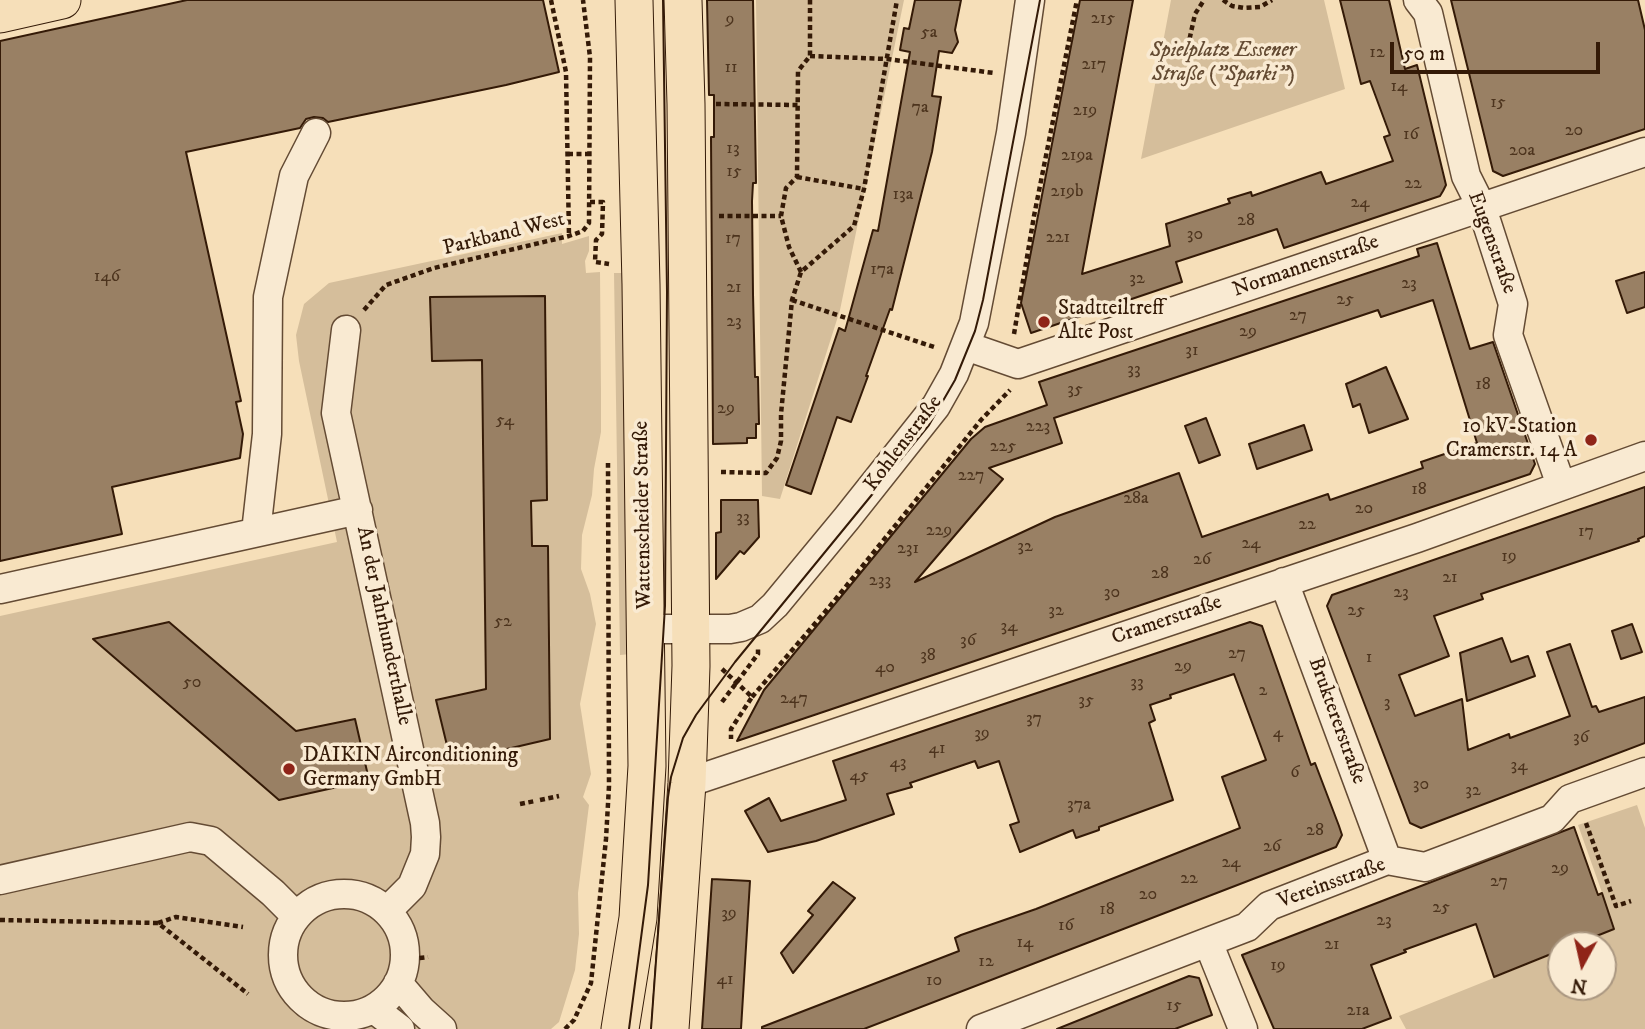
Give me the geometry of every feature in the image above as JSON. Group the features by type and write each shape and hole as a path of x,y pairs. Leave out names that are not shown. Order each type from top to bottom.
{"main road":[{"path":"0,14 62,0"},
{"name":"Wattenscheider Straße","path":"620,1029 638,918 647,766 641,284 634,0"},
{"path":"670,1029 689,728 705,629 688,471 683,0"}],"street":[{"name":"Kohlenstraße","path":"760,619 833,536 936,406 964,351 974,323 1008,146 1030,0"},
{"name":"Eugenstraße","path":"1418,0 1428,13 1466,176 1482,208 1513,304 1508,335 1561,485"},
{"path":"256,532 267,434 268,297 294,176 316,133"},
{"name":"Normannenstraße","path":"964,351 1018,363 1645,152"},
{"name":"An der Jahrhunderthalle","path":"346,330 336,413 426,837 425,854 412,886 387,911"},
{"name":"Cramerstraße","path":"687,783 1544,494 1561,485 1645,456"},
{"path":"0,589 358,510"},
{"name":"Bruktererstraße","path":"1284,582 1388,860"},
{"path":"645,629 741,627 760,619"},
{"name":"Vereinsstraße","path":"981,1029 1247,927 1269,906 1388,860 1425,867 1552,819 1570,799 1645,772"},
{"path":"0,880 190,837 211,841 296,916"},
{"path":"410,966 388,998 374,1009 354,1016 327,1014 310,1020 301,999 290,985 282,962 284,941 296,916 310,903 329,895 356,895 379,904 399,928 410,966 422,1011 442,1029"},
{"path":"1208,942 1243,1029"},
{"path":"374,1009 400,1029"}],"path":[{"path":"551,0 566,72 569,236"},
{"name":"Parkband West","path":"346,330 386,285 434,268 569,236 583,231 589,223 590,57 583,0"},
{"path":"802,272 789,247 781,216 786,188 797,177 797,71 810,56 810,0"},
{"path":"688,471 766,473 777,458 781,441 781,414 792,300 802,272 854,226 864,189 897,0"},
{"path":"1185,55 1195,15 1204,0"},
{"path":"1223,0 1232,6 1244,8 1261,7 1272,0"},
{"path":"810,56 887,59 1018,77"},
{"path":"686,104 799,105"},
{"path":"568,154 590,153"},
{"path":"797,177 864,189"},
{"path":"590,202 603,202 602,234 596,240 594,262 612,265"},
{"path":"687,216 781,216"},
{"path":"792,300 964,351"},
{"path":"689,728 714,712 758,654 760,619"},
{"path":"705,629 719,666 752,697 731,729 730,768"},
{"path":"565,1029 574,1020 591,982 609,786 609,676"},
{"path":"520,804 559,796"},
{"path":"1577,796 1616,906 1630,901"},
{"path":"0,920 158,923 176,917 243,927"},
{"path":"158,923 248,994"}],"green space":[{"path":"756,0 904,0 840,310 780,499 762,496"},
{"name":"Spielplatz Essener Straße (\"Sparki\")","path":"1171,0 1324,0 1345,89 1141,159"},
{"path":"562,233 562,244 589,236 586,273 600,272 601,432 592,495 582,535 581,569 590,594 596,624 580,704 591,774 583,797 589,805 578,893 579,934 575,970 559,1022 551,1029 0,1029 0,616 337,542 299,361 296,335 304,304 329,283"},
{"path":"614,273 627,273 631,654 620,655"},
{"path":"1637,805 1645,828 1645,1029 1406,1029 1399,1016 1547,957 1547,1001 1617,1001 1617,931 1610,931 1615,929 1578,825"}],"building":[{"path":"187,0 543,0 559,72 328,122 314,117 306,119 300,128 186,152 241,401 236,402 243,434 240,458 112,487 122,534 0,561 0,41"},
{"path":"707,0 753,0 756,183 753,183 752,201 753,294 759,424 756,424 756,438 747,438 747,443 713,444 711,137 714,137 714,95 709,95"},
{"path":"915,0 961,0 955,30 958,42 952,53 939,51 932,96 941,97 932,152 892,310 890,309 851,422 837,417 811,494 786,485 839,328 845,331 873,230 878,231 910,52 900,50 904,28 909,29"},
{"path":"1080,0 1133,0 1082,274 1170,246 1166,224 1230,203 1228,199 1251,192 1252,196 1321,172 1326,184 1393,161 1384,137 1390,135 1370,81 1361,84 1340,0 1389,0 1405,69 1417,65 1446,185 1443,191 1440,196 1284,248 1277,229 1176,262 1182,282 1031,333 1021,303"},
{"path":"1451,0 1638,0 1645,30 1645,129 1503,176 1493,171"},
{"path":"1437,243 1470,349 1493,342 1535,464 1530,474 737,741 764,690 971,439 985,427 1047,405 1039,382 1419,256 1417,249","holes":["1433,300 1477,443 1421,462 1423,468 1330,500 1328,494 1202,537 1179,473 1055,517 915,582 1003,479 989,468 1062,443 1054,418 1378,310 1381,317"]},
{"path":"1645,272 1645,307 1627,313 1616,281"},
{"path":"545,296 547,500 531,501 532,546 548,546 550,739 451,762 436,700 486,689 482,360 432,361 430,297"},
{"path":"1386,367 1408,419 1369,433 1360,404 1353,407 1346,384"},
{"path":"1206,418 1220,455 1199,463 1185,426"},
{"path":"1304,425 1312,450 1257,469 1249,444"},
{"path":"1645,487 1645,536 1638,539 1639,541 1481,594 1483,599 1434,616 1449,656 1399,675 1415,716 1462,699 1468,750 1509,734 1510,738 1570,716 1547,652 1570,644 1592,707 1596,706 1599,712 1645,697 1645,743 1421,828 1410,823 1327,606 1332,595"},
{"path":"721,500 758,500 759,537 744,554 740,551 716,579 716,533 721,532"},
{"path":"169,622 296,731 355,719 369,780 279,800 93,639"},
{"path":"1250,622 1262,626 1311,765 1315,763 1342,835 1336,847 864,1029 762,1029 959,951 955,938 961,935 1036,909 1240,828 1222,777 1266,760 1234,674 1170,695 1171,698 1150,705 1155,720 1149,723 1173,800 1076,838 1073,830 1020,852 1010,825 1019,822 999,761 978,768 975,761 910,783 912,787 887,794 894,814 816,841 768,852 745,811 769,798 781,821 846,800 833,761"},
{"path":"1632,624 1642,652 1621,659 1612,631"},
{"path":"1502,638 1511,662 1528,656 1535,676 1467,701 1460,653"},
{"path":"1574,827 1598,895 1602,893 1614,929 1547,931 1547,956 1494,977 1476,924 1404,950 1406,952 1371,965 1391,1018 1362,1029 1274,1029 1242,955"},
{"path":"712,879 750,881 741,1029 702,1029"},
{"path":"833,882 855,898 793,973 781,953 813,915 808,911"},
{"path":"1189,976 1199,978 1212,1015 1175,1029 1057,1029"}],"tram line":[{"path":"629,1029 648,885 665,606 667,292 663,0"},
{"path":"651,1029 668,797 683,738 696,715 735,662 929,425 955,380 975,331 983,300 1040,0"}],"place":[{"name":"Stadtteiltreff Alte Post","path":"1044,322"},
{"name":"10 kV-Station Cramerstr. 14 A","path":"1591,440"},
{"name":"DAIKIN Airconditioning Germany GmbH","path":"289,769"}]}
